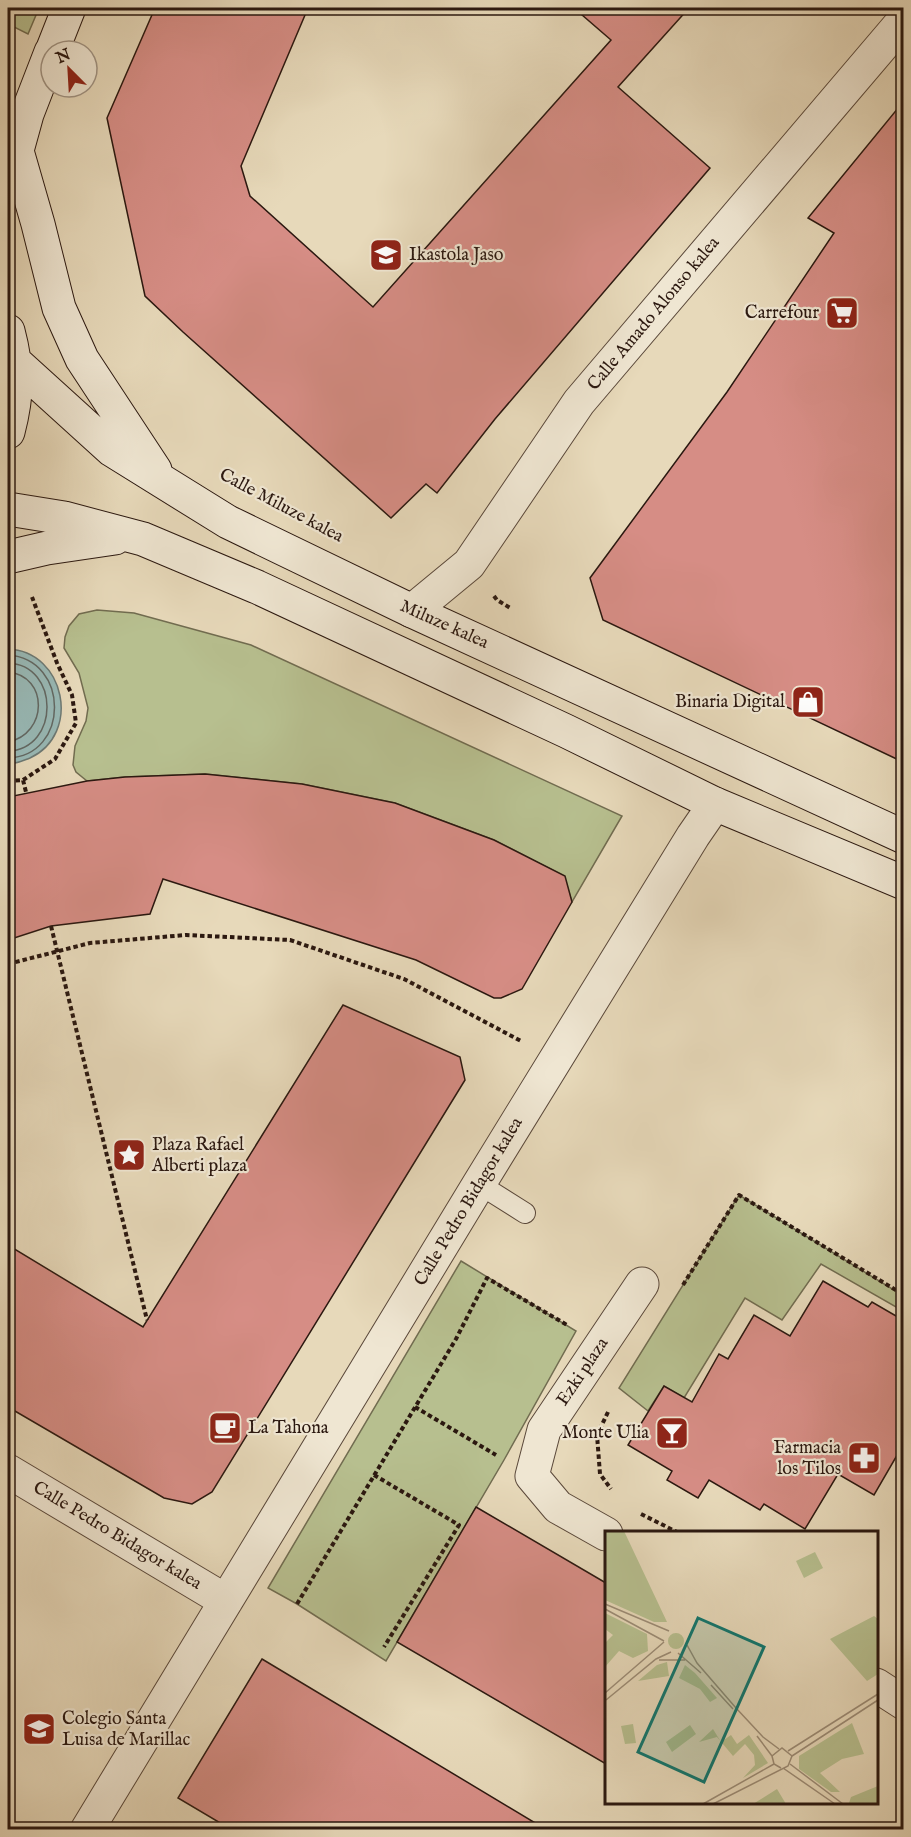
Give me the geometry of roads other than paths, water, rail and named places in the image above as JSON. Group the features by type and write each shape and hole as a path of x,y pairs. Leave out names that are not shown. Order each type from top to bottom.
{"street":[{"path":"56,39 69,8"},
{"name":"Calle Amado Alonso kalea","path":"412,611 469,564 579,402 903,20"},
{"path":"8,185 39,82"},
{"path":"17,151 59,308 82,359 162,479"},
{"path":"8,331 15,362 16,401 8,432"},
{"name":"Miluze kalea","path":"15,362 112,450 228,522 412,611 903,837"},
{"path":"8,509 64,518 143,539 257,587 555,726 715,804 903,883"},
{"path":"8,557 47,548 129,536"},
{"name":"Calle Pedro Bidagor kalea","path":"95,1827 226,1601 479,1184 693,836 715,804"},
{"name":"Ezki plaza","path":"605,1533 558,1508 532,1476 544,1430 642,1284"},
{"name":"Calle Pedro Bidagor kalea","path":"8,1471 226,1601"},
{"path":"878,1686 903,1702"}],"lane":[{"path":"479,1184 525,1213"}],"water":[{"path":"8,649 27,653 43,664 54,678 60,695 61,713 57,731 46,747 30,758 8,764"}],"place":[{"name":"Ikastola Jaso","path":"386,255"},
{"name":"Carrefour","path":"842,313"},
{"name":"Binaria Digital","path":"808,702"},
{"name":"Plaza Rafael Alberti plaza","path":"129,1155"},
{"name":"La Tahona","path":"225,1428"},
{"name":"Monte Ulia","path":"672,1433"},
{"name":"Farmacia los Tilos","path":"864,1458"},
{"name":"Colegio Santa Luisa de Marillac","path":"39,1729"}]}
